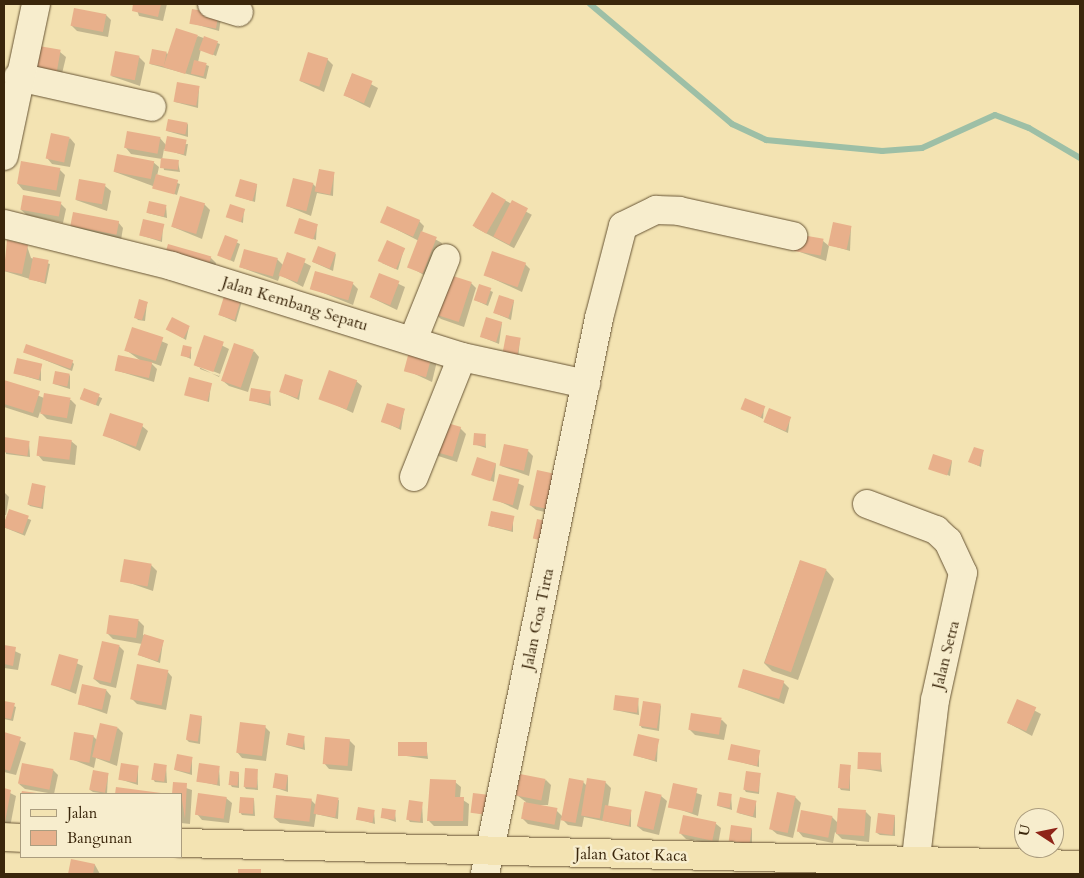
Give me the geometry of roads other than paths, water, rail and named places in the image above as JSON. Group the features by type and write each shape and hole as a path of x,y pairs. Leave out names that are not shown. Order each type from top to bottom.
{"main road":[{"path":"4,837 20,838"},
{"name":"Jalan Gatot Kaca","path":"182,843 487,864 914,868 1080,865"}],"street":[{"path":"4,156 18,77 36,4"},
{"path":"212,4 239,12"},
{"path":"18,77 152,107"},
{"name":"Jalan Goa Tirta","path":"487,864 586,384 620,235 628,221 656,210 678,211 793,236"},
{"name":"Jalan Kembang Sepatu","path":"4,224 172,266 413,340 462,357 586,384"},
{"path":"413,340 446,258"},
{"path":"414,477 462,357"},
{"name":"Jalan Setra","path":"867,504 936,530 948,541 963,573 935,700 914,868"}],"waterway":[{"path":"590,4 732,124 766,140 882,151 922,148 995,115 1029,128 1080,158"}]}
